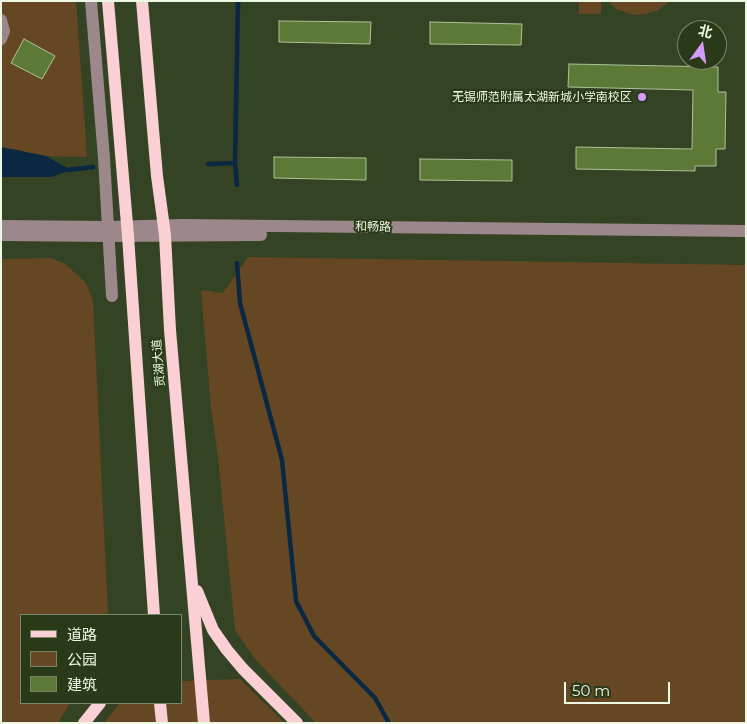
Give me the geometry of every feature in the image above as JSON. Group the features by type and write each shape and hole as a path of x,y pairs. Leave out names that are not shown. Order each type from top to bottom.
{"main road":[{"name":"贡湖大道","path":"108,1 127,231 154,614"},
{"name":"贡湖大道","path":"142,1 157,176 164,231 170,330 204,723"},
{"path":"192,575 213,630 222,643 243,669 297,723"},
{"path":"144,614 151,576"},
{"path":"84,723 99,704"},
{"path":"160,704 162,723"}],"street":[{"path":"91,1 104,158 112,296"},
{"path":"1,20 4,31 1,39"},
{"name":"和畅路","path":"1,226 108,232"},
{"name":"和畅路","path":"1,235 127,231 746,231"},
{"name":"和畅路","path":"164,231 746,237"}],"green space":[{"path":"1,1 76,1 87,157 46,156 1,147"},
{"path":"579,1 601,1 601,14 579,14"},
{"path":"608,1 670,1 658,10 634,15 616,9"},
{"path":"248,257 746,265 746,723 316,723 255,659 235,630 218,457 211,408 201,290 223,293"},
{"path":"51,258 65,264 86,283 93,300 108,614 20,614 20,704 69,704 58,723 1,723 1,259"},
{"path":"240,679 285,723 104,723 119,704 182,704 182,681"}],"water":[{"path":"1,147 46,156 71,170 51,177 1,177"}],"building":[{"path":"279,21 371,22 370,44 279,42"},
{"path":"430,22 522,24 521,45 430,44"},
{"path":"24,39 55,56 42,79 11,63"},
{"path":"569,64 677,66 677,70 718,70 718,92 726,92 725,149 716,149 716,166 695,166 695,171 576,169 576,147 692,149 693,90 568,87"},
{"path":"274,157 366,158 366,180 274,178"},
{"path":"420,159 512,160 512,181 420,180"}],"waterway":[{"path":"237,185 235,163 238,1"},
{"path":"208,164 235,163"},
{"path":"68,170 93,167"},
{"path":"237,263 240,303 282,460 296,601 314,636 375,698 389,723"}],"place":[{"name":"无锡师范附属太湖新城小学南校区","path":"642,97"}]}
